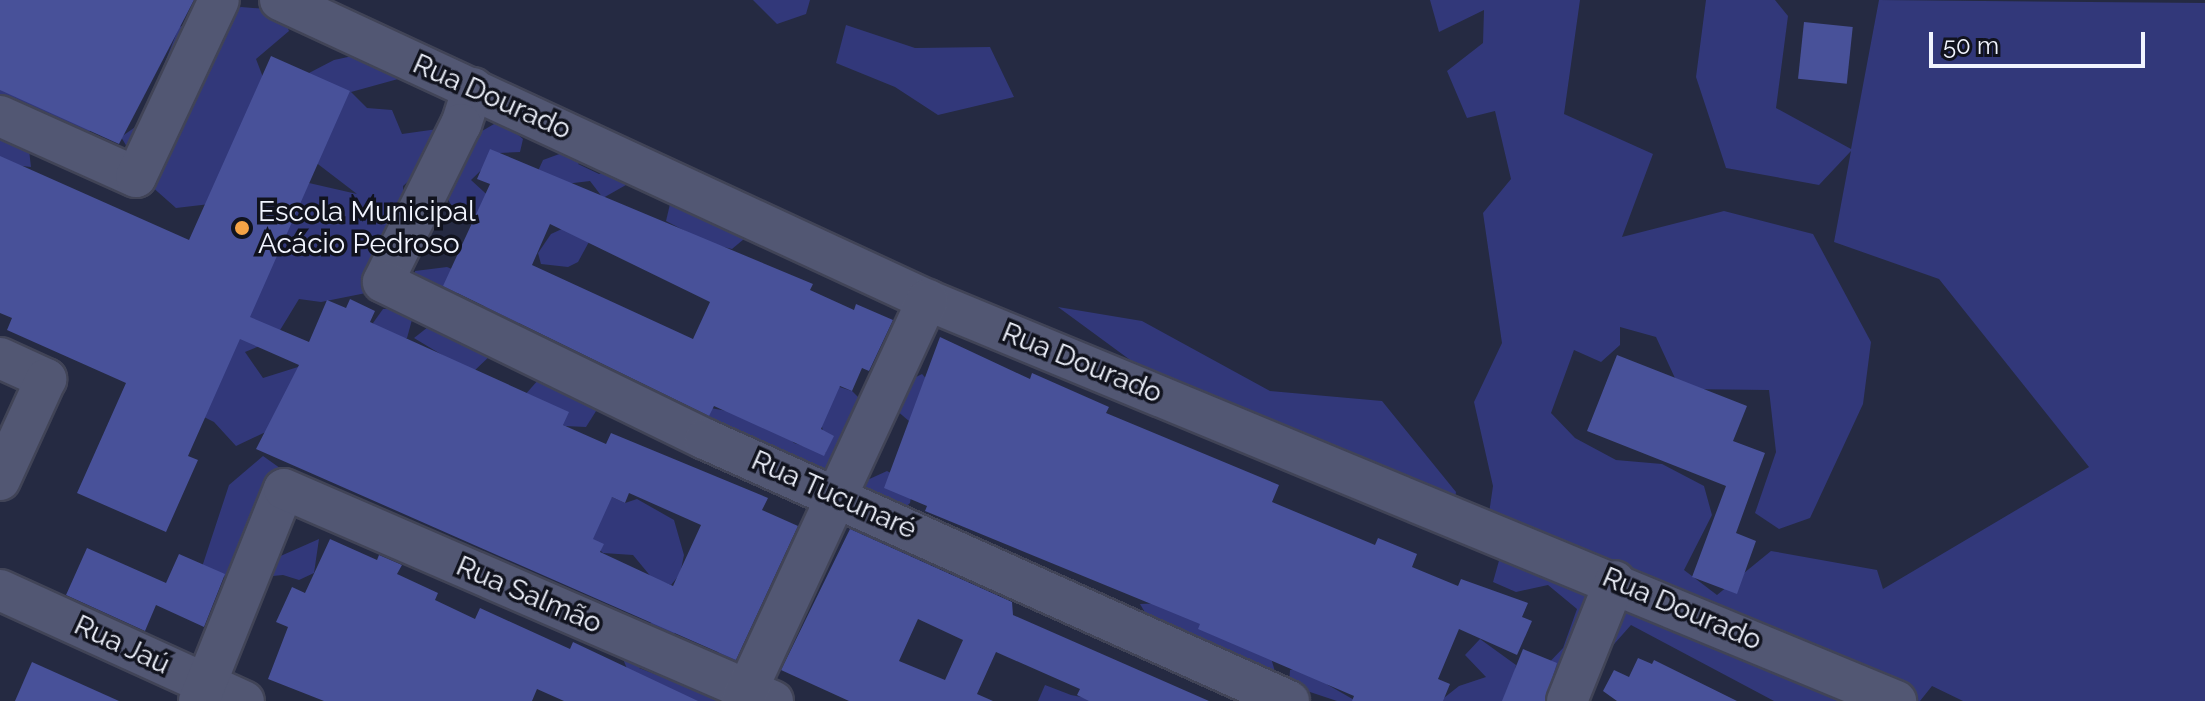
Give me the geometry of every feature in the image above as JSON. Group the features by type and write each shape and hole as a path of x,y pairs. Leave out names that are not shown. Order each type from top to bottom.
{"street":[{"path":"0,116 136,177 219,0"},
{"name":"Rua Dourado","path":"280,0 927,300 1615,581 1896,701"},
{"name":"Rua Tucunaré","path":"473,88 461,124 383,282 705,439 839,495 1289,701"},
{"path":"754,697 839,495 927,300"},
{"path":"0,358 46,379 0,480"},
{"name":"Rua Salmão","path":"203,692 284,489 754,697"},
{"path":"1567,701 1615,581"},
{"name":"Rua Jaú","path":"0,590 203,692 244,701"}],"shaded area":[{"path":"753,0 810,0 806,14 777,24"},
{"path":"1430,0 1580,0 1564,114 1653,154 1622,237 1724,211 1813,234 1871,342 1863,404 1810,518 1779,529 1755,513 1776,452 1769,390 1680,389 1656,337 1620,327 1620,345 1601,362 1574,350 1551,413 1575,438 1616,460 1662,464 1704,486 1712,515 1684,570 1717,595 1771,551 1877,570 1883,589 2089,467 1939,279 1834,242 1851,151 1819,185 1726,168 1696,77 1706,0 1775,0 1788,16 1776,108 1851,149 1879,0 2205,3 2205,701 1963,701 1932,686 1920,701 1774,701 1631,625 1599,661 1591,696 1560,701 1544,668 1563,648 1577,609 1548,585 1516,592 1493,582 1500,557 1485,541 1493,486 1474,402 1502,343 1483,213 1511,179 1495,111 1467,118 1447,71 1483,43 1484,10 1439,32"},
{"path":"241,7 281,10 289,31 256,59 279,119 210,204 176,208 150,185 121,137 141,123 179,27"},
{"path":"846,25 915,48 990,47 1014,97 938,115 895,87 836,63"},
{"path":"380,50 409,76 351,92 367,108 392,110 402,134 452,127 444,149 403,186 406,285 321,302 299,299 274,340 245,352 263,378 317,361 270,430 236,446 214,422 188,409 309,183 357,194 293,145 309,73 334,60"},
{"path":"0,89 96,125 72,148 27,132 31,167 5,164 0,160"},
{"path":"501,120 523,139 520,152 499,153 471,180 495,202 488,219 462,224 445,194 463,142"},
{"path":"573,149 587,156 578,164 599,174 612,168 633,181 603,198 590,181 557,185 538,171 543,160"},
{"path":"670,204 744,239 732,249 708,243 666,221"},
{"path":"564,228 590,240 578,262 568,267 541,264 538,253 551,234"},
{"path":"447,267 459,272 459,292 438,303 415,292 415,271"},
{"path":"485,304 521,312 518,329 472,373 414,338 428,327 461,343 476,334"},
{"path":"1058,307 1142,321 1270,391 1382,401 1456,492 1450,532 1304,477 1321,444 1137,365"},
{"path":"383,309 403,309 413,316 407,338 388,344 373,323"},
{"path":"922,374 942,396 923,433 896,410 896,387"},
{"path":"539,379 603,400 586,427 565,426 524,396"},
{"path":"815,379 852,391 868,407 846,461 813,475 711,433 705,407 771,419 794,443 826,453"},
{"path":"263,456 294,478 298,513 271,543 276,558 319,539 314,573 299,580 283,575 232,580 202,567 229,485"},
{"path":"887,471 913,485 910,503 893,518 854,486"},
{"path":"612,497 625,503 637,499 674,520 684,555 680,574 671,585 652,578 633,555 603,553 592,542 600,508"},
{"path":"1164,603 1269,651 1276,675 1153,626 1140,604"},
{"path":"666,618 675,634 664,658 639,668 660,676 727,649 738,663 731,701 679,701 630,676 623,659 632,629"},
{"path":"1480,639 1516,665 1510,696 1506,701 1440,701 1459,686 1486,677 1465,655"},
{"path":"1309,666 1328,685 1356,701 1337,701 1289,685 1290,670"},
{"path":"1045,685 1071,695 1102,701 1038,701"}],"building":[{"path":"0,0 194,0 119,144 0,90"},
{"path":"1804,22 1853,27 1847,84 1798,79"},
{"path":"271,56 350,91 250,317 309,342 327,300 346,308 350,299 375,311 370,322 569,412 563,425 606,444 611,433 768,498 762,510 798,526 736,660 256,449 299,365 240,339 188,456 198,460 166,532 77,493 126,383 7,330 12,318 0,313 0,156 189,240","holes":["629,493 701,525 673,586 600,552 604,544 593,539 612,497 625,503"]},
{"path":"490,149 813,284 810,290 854,310 856,304 893,320 869,371 862,368 852,391 840,386 821,429 834,436 824,456 714,406 709,416 443,286 490,184 477,179","holes":["550,224 710,302 693,339 532,265"]},
{"path":"940,337 1030,379 1032,373 1109,407 1106,413 1279,485 1272,502 1375,545 1378,538 1417,554 1412,567 1458,586 1461,579 1528,603 1522,617 1532,621 1517,655 1459,629 1438,679 1450,684 1443,701 1352,701 1354,696 1198,629 1200,624 925,511 927,506 884,488"},
{"path":"1617,355 1747,406 1733,441 1765,453 1736,533 1756,541 1737,594 1692,577 1726,486 1587,431"},
{"path":"850,529 1012,602 1013,615 1209,701 1089,701 1077,695 1080,689 996,652 977,694 993,701 849,701 781,670","holes":["918,619 963,640 945,680 899,661"]},
{"path":"330,539 377,560 379,555 402,565 397,574 438,593 435,600 475,619 480,608 570,649 573,642 698,701 564,701 537,689 532,701 324,701 268,679 288,627 276,622 292,587 305,593"},
{"path":"87,548 166,583 179,554 225,574 204,627 156,605 145,631 66,595"},
{"path":"1523,649 1557,663 1545,701 1502,701"},
{"path":"1638,658 1652,664 1654,660 1737,701 1617,701 1603,691 1614,670 1629,677"},
{"path":"32,662 119,701 15,701"}],"place":[{"name":"Escola Municipal Acácio Pedroso","path":"242,228"}]}
